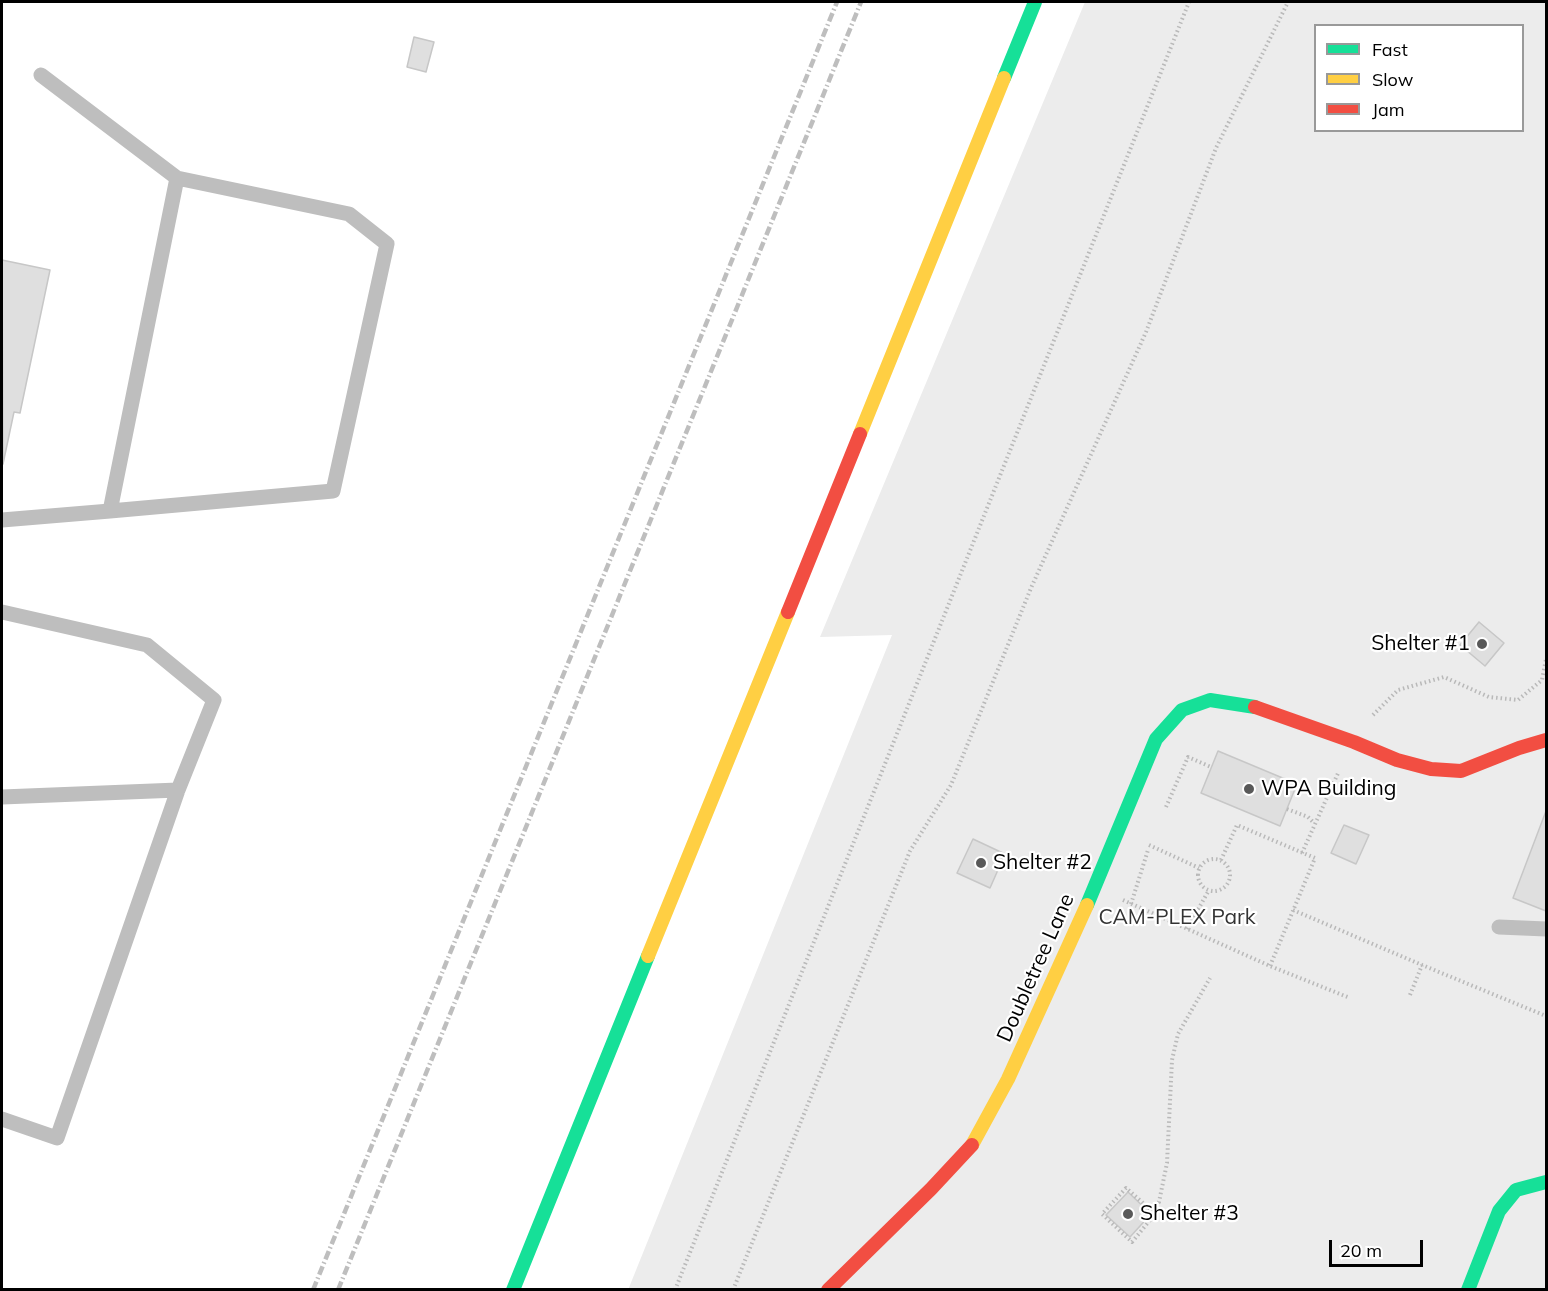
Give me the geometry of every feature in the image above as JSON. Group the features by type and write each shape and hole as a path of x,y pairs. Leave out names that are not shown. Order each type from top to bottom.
{"main road":[{"path":"513,1290 1035,2"},
{"name":"Doubletree Lane","path":"828,1290 931,1189 976,1141 1008,1079 1095,888 1156,739 1182,710 1209,700 1249,705 1354,742 1397,760 1431,769 1461,771 1546,740"},
{"path":"1468,1290 1499,1211 1516,1190 1546,1182"}],"lane":[{"path":"2,520 333,491 387,244 349,214 177,178 41,75"},
{"path":"110,511 177,178"},
{"path":"2,612 147,645 214,700 178,790 57,1137 2,1119"},
{"path":"2,797 178,790"},
{"path":"1499,927 1546,929"}],"path":[{"path":"675,1290 1189,2"},
{"path":"733,1290 910,851 951,785 1031,588 1146,332 1216,148 1288,2"},
{"path":"1368,720 1398,690 1444,677 1489,697 1518,700 1542,680 1546,659"},
{"path":"1162,816 1188,757 1211,767"},
{"path":"1302,853 1342,764"},
{"path":"1287,809 1308,818 1314,824"},
{"path":"1221,860 1237,825 1315,858 1270,966"},
{"path":"1131,904 1149,845 1154,836"},
{"path":"1149,845 1199,868"},
{"path":"1221,860 1230,873 1227,884 1219,890 1209,890 1198,879 1199,868 1206,861 1221,860"},
{"path":"1095,888 1270,966 1350,998"},
{"path":"1187,929 1209,890"},
{"path":"1293,910 1422,966 1546,1016"},
{"path":"1410,995 1422,966"},
{"path":"1151,1210 1159,1202 1167,1163 1172,1060 1178,1034 1210,978"},
{"path":"1126,1188 1151,1210 1155,1214 1132,1242 1102,1214 1126,1188"}],"green space":[{"name":"CAM-PLEX Park","path":"1085,2 1546,2 1546,1289 628,1290 892,635 820,637"}],"building":[{"path":"414,37 434,42 426,72 407,67"},
{"path":"2,260 50,270 20,413 14,412 3,464"},
{"name":"Shelter #1","path":"1479,622 1504,643 1485,666 1460,645"},
{"name":"WPA Building","path":"1218,751 1297,784 1280,826 1201,793"},
{"path":"1546,811 1546,911 1513,898"},
{"path":"1344,825 1369,835 1356,864 1331,853"},
{"name":"Shelter #2","path":"973,839 1005,854 990,888 957,873"},
{"name":"Shelter #3","path":"1128,1192 1151,1214 1130,1237 1106,1215"}],"railway":[{"path":"313,1290 837,2"},
{"path":"338,1290 861,2"}],"traffic: fast":[{"path":"1004,78 1035,2"},
{"path":"1087,905 1156,739 1182,710 1210,700 1255,707"},
{"path":"513,1290 648,956"},
{"path":"1468,1290 1499,1211 1516,1190 1546,1182"}],"traffic: slow":[{"path":"860,434 1004,78"},
{"path":"648,956 788,612"},
{"path":"972,1145 1008,1079 1087,905"}],"traffic: jam":[{"path":"788,612 860,434"},
{"path":"1255,707 1354,742 1397,760 1431,769 1461,771 1546,740"},
{"path":"828,1290 931,1189 972,1145"}],"place":[{"name":"Shelter #1","path":"1482,644"},
{"name":"WPA Building","path":"1249,789"},
{"name":"Shelter #2","path":"981,863"},
{"name":"Shelter #3","path":"1128,1214"}]}
